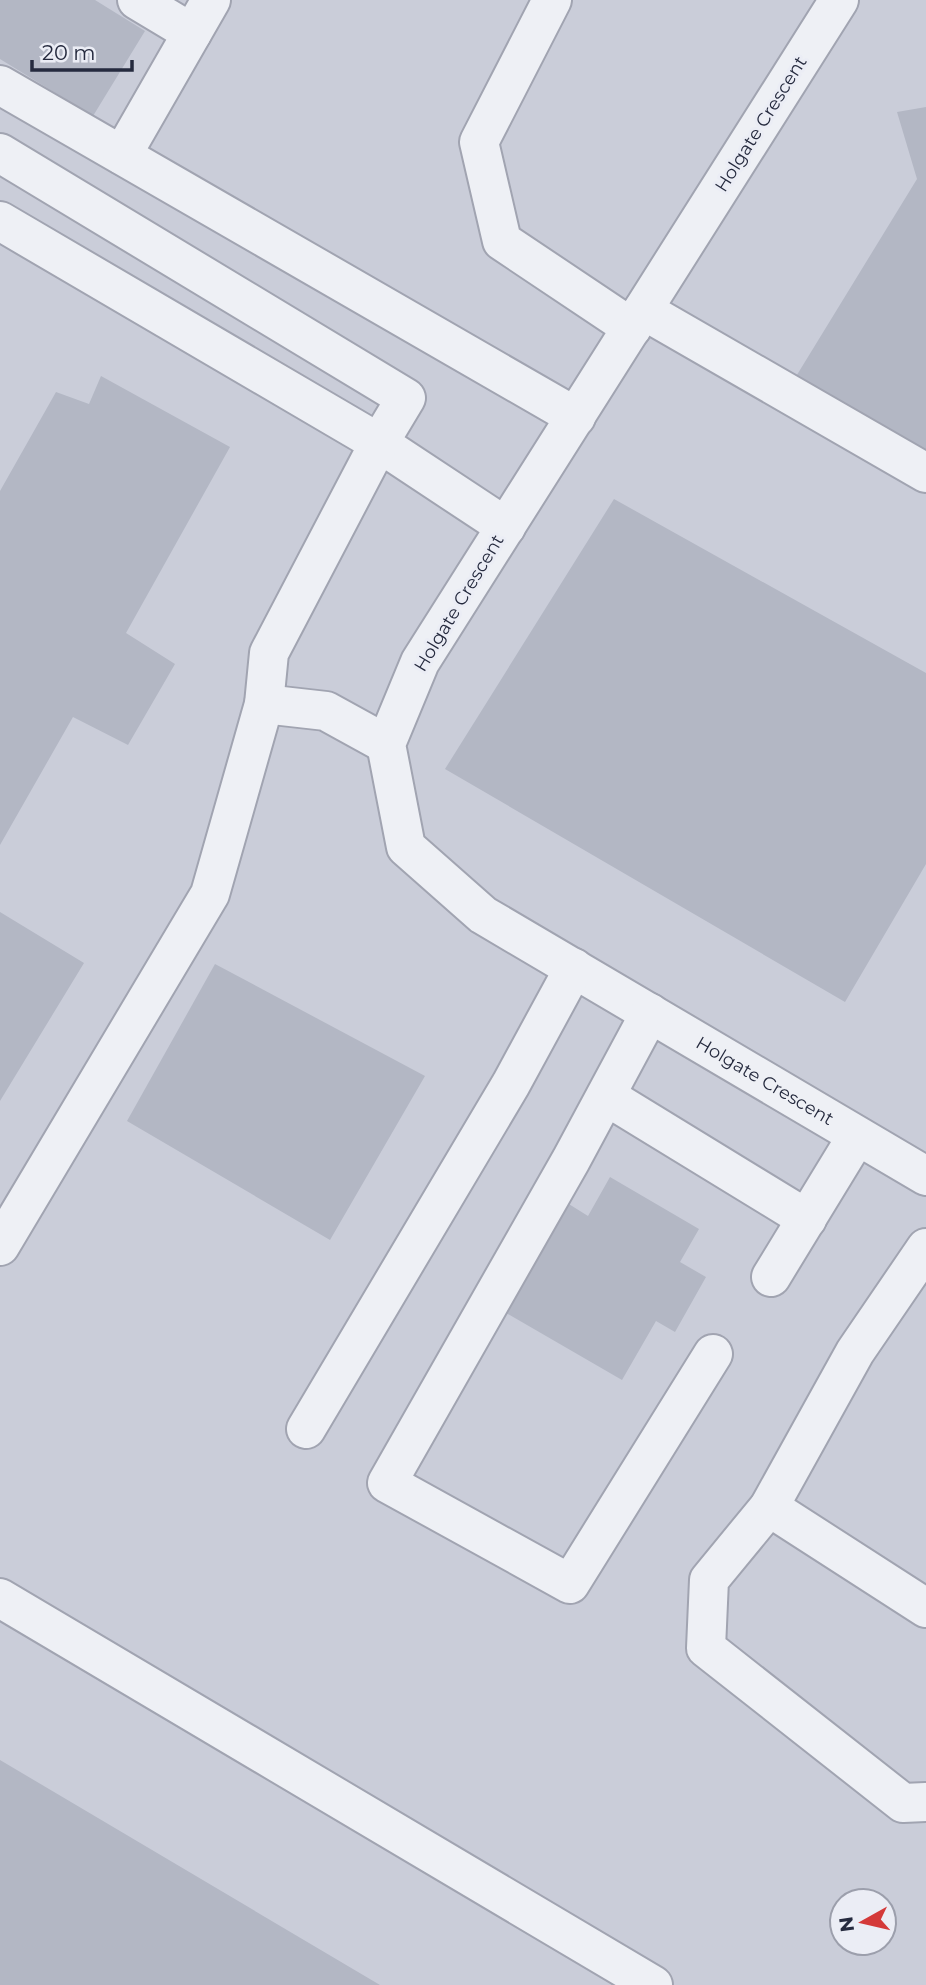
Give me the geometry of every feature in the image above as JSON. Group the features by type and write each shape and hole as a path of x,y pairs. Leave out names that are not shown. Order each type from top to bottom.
{"street":[{"path":"137,0 192,33"},
{"path":"122,155 211,0"},
{"path":"552,0 478,142 502,241 638,319 926,473"},
{"name":"Holgate Crescent","path":"839,0 420,662 386,744 406,847 484,915 926,1176"},
{"path":"0,85 576,417"},
{"path":"0,153 406,398 379,443 269,653 264,705 210,894 0,1246"},
{"path":"0,221 379,443 506,527"},
{"path":"264,705 326,711 386,744"},
{"path":"306,1429 511,1084 574,968"},
{"path":"650,1013 606,1096 387,1483 570,1584 713,1354"},
{"path":"606,1096 807,1219"},
{"path":"771,1277 858,1136"},
{"path":"926,1248 855,1352 769,1507 709,1580 706,1648 903,1803 926,1802"},
{"path":"769,1507 926,1608"},
{"path":"0,1598 653,1985"}],"shaded area":[{"path":"0,0 926,0 926,1985 0,1985"}],"building":[{"path":"0,0 95,0 145,31 93,116 0,59"},
{"path":"926,107 926,460 792,383 917,179 897,112"},
{"path":"101,376 230,447 126,633 175,664 128,745 73,717 0,845 0,491 56,392 89,404"},
{"path":"614,499 926,673 926,864 845,1002 445,769"},
{"path":"0,912 84,963 0,1101"},
{"path":"215,964 425,1076 330,1240 127,1121"},
{"path":"610,1177 699,1229 680,1262 706,1277 675,1332 656,1321 622,1380 501,1310 564,1201 588,1216"},
{"path":"0,1760 380,1985 0,1985"}]}
